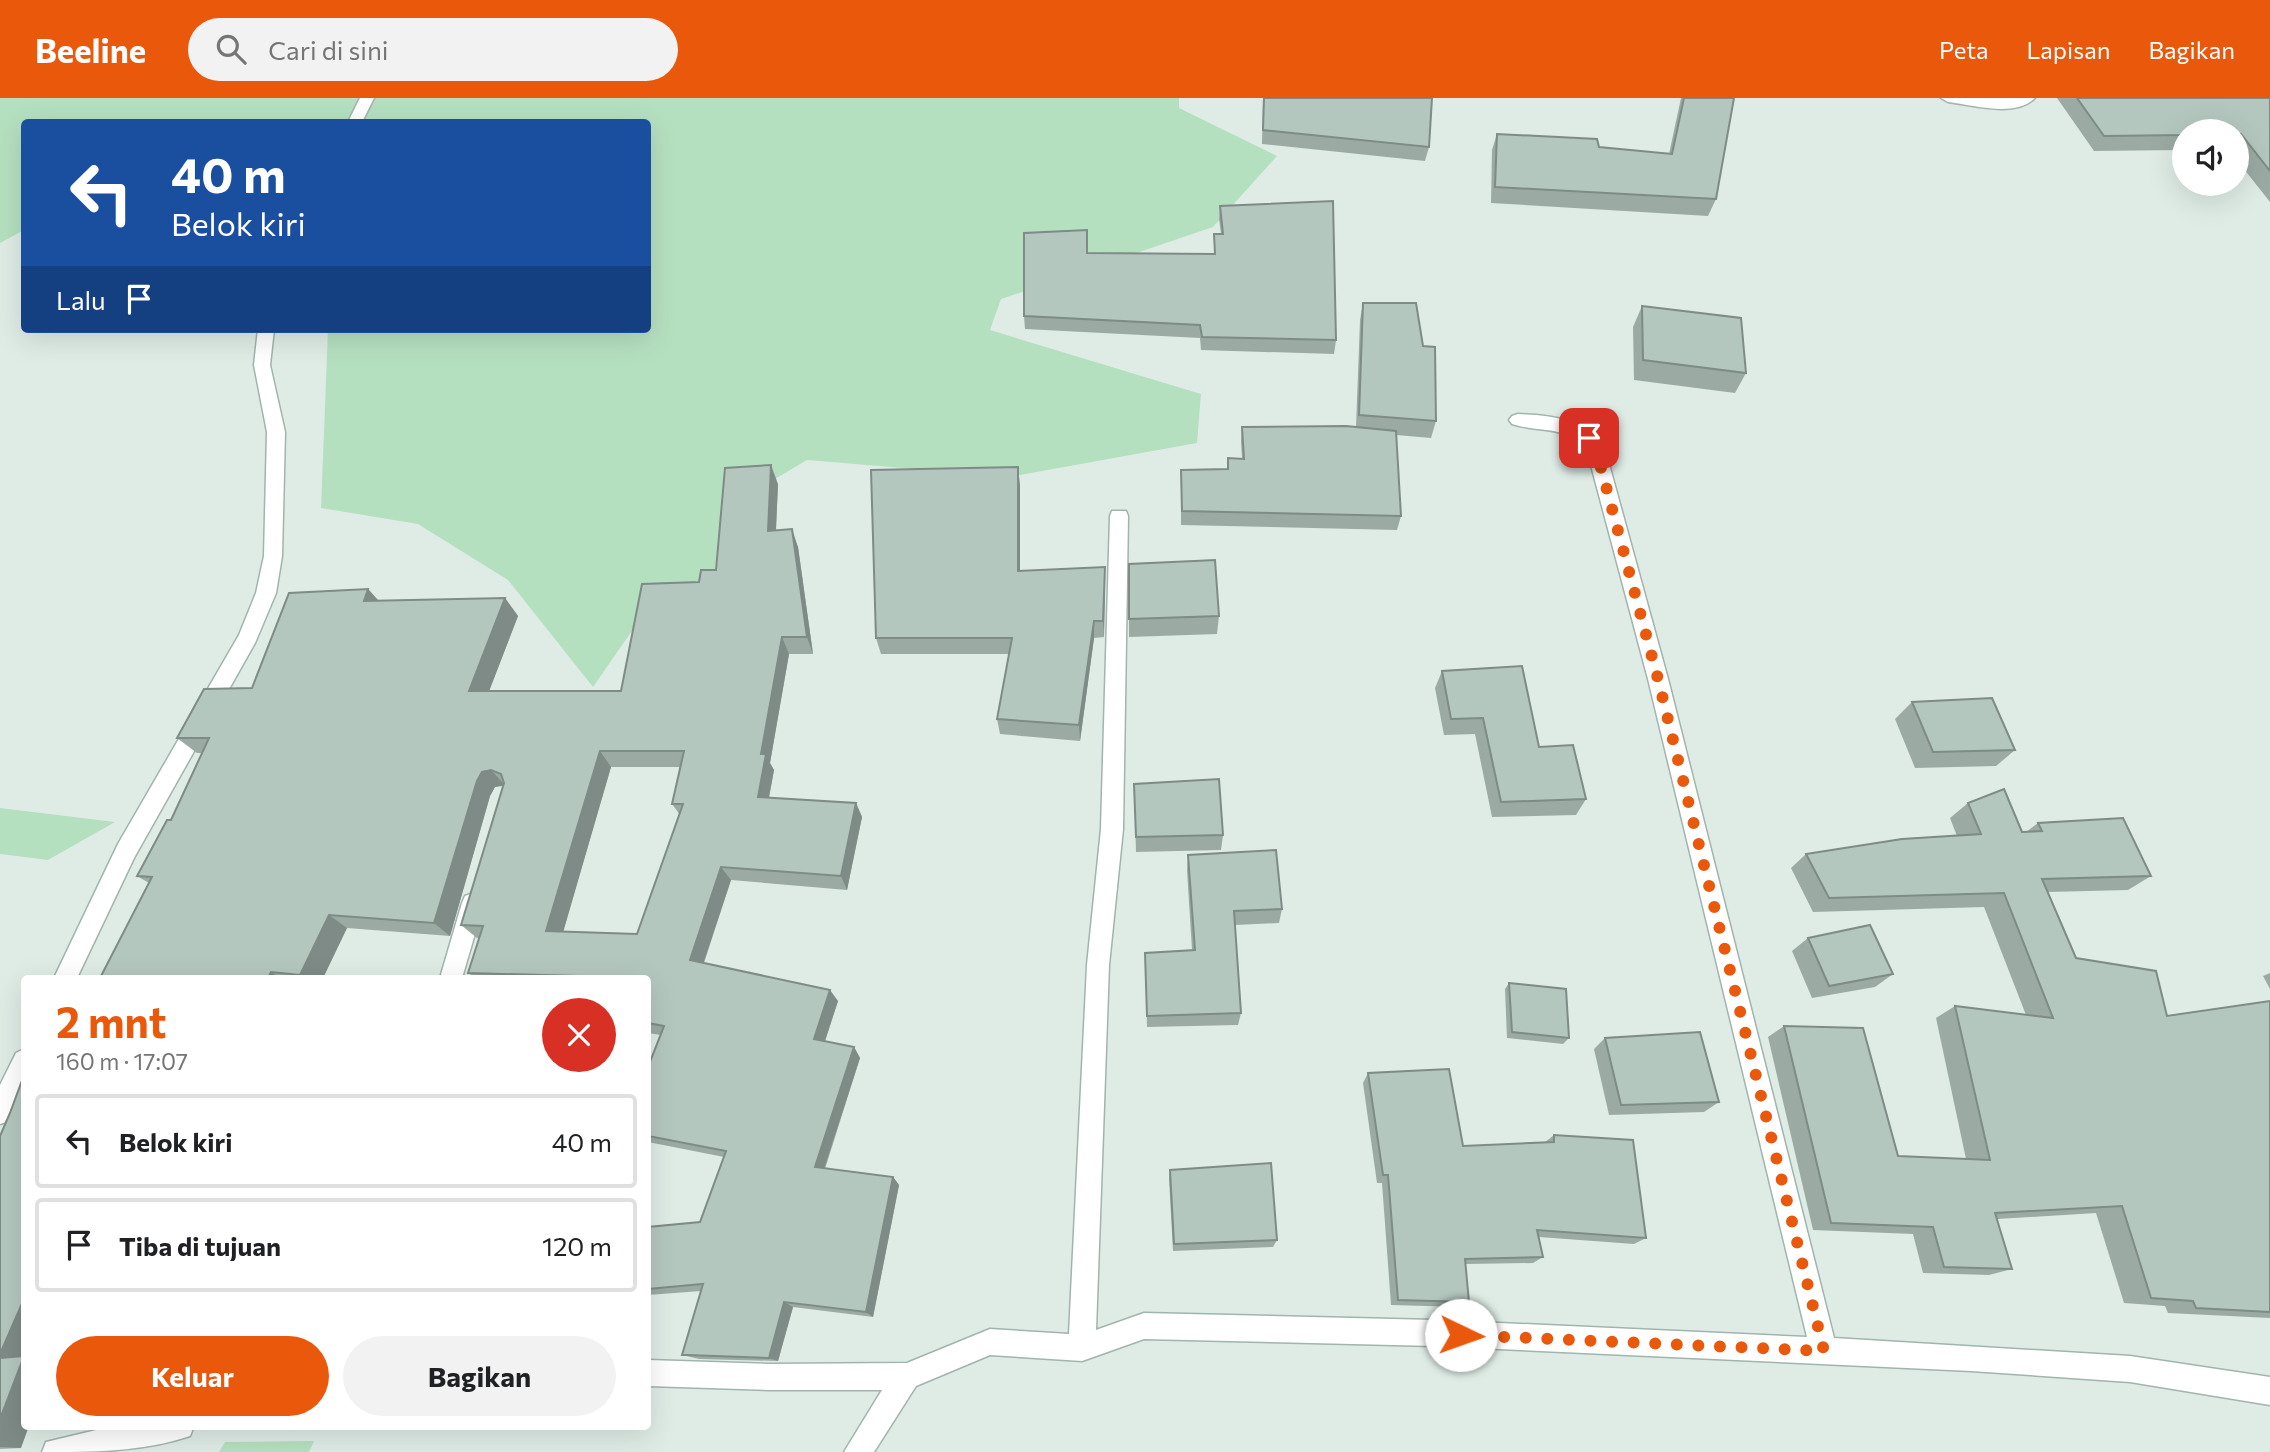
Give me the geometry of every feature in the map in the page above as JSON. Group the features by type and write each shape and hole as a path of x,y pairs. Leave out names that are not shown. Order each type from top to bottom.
{"street":[{"path":"356,119 367,98"},
{"path":"1948,98 1998,103 2022,102 2028,98"},
{"path":"66,975 126,851 248,637 266,593 273,556 276,432 262,365 266,333"},
{"path":"1518,420 1564,423 1589,438 1597,453 1658,679 1824,1351"},
{"path":"1082,1348 1098,964 1112,829 1119,516"},
{"path":"452,975 478,884"},
{"path":"0,1112 21,1067"},
{"path":"651,1373 768,1377 907,1376 990,1342 1082,1348 1144,1326 1434,1333 1824,1351 2130,1369 2270,1391"},
{"path":"858,1452 907,1376"},
{"path":"55,1452 161,1430"}],"green space":[{"path":"0,98 1179,98 1179,108 1277,156 1213,227 1001,299 990,330 1201,394 1197,443 1009,477 807,460 728,507 737,563 652,602 593,687 508,580 418,524 321,508 328,333 651,333 651,119 21,119 21,232 0,243"},
{"path":"0,808 115,822 48,860 0,854"},
{"path":"314,1441 309,1452 219,1452 225,1442"}],"building":[{"path":"1264,98 1432,98 1429,147 1263,130"},
{"path":"1684,98 1734,98 1716,199 1495,187 1497,134 1597,139 1599,147 1672,154"},
{"path":"2077,98 2270,98 2270,171 2249,144 2249,119 2172,119 2172,135 2104,136"},
{"path":"1333,201 1336,340 1202,337 1200,325 1024,316 1024,233 1087,230 1087,253 1215,254 1214,234 1223,234 1220,206"},
{"path":"1363,303 1416,303 1423,346 1435,347 1436,421 1359,415"},
{"path":"1642,306 1741,318 1746,373 1643,360"},
{"path":"1346,426 1396,431 1401,516 1182,511 1181,470 1228,469 1228,458 1244,459 1242,427"},
{"path":"771,465 768,531 792,529 807,637 782,637 761,754 766,754 758,797 856,803 841,876 721,867 690,960 830,990 814,1039 854,1047 815,1167 893,1177 866,1312 784,1302 769,1358 682,1355 703,1284 651,1289 651,1227 700,1222 726,1151 651,1137 651,1059 664,1026 651,1024 651,975 468,973 483,926 461,925 504,783 501,774 491,770 482,772 477,781 434,923 329,915 300,975 271,972 270,975 102,975 152,877 137,876 167,820 171,820 209,738 177,738 204,689 252,688 289,593 368,589 364,601 505,598 469,691 621,691 642,584 699,582 701,570 716,570 725,468","holes":["600,751 684,751 672,804 683,804 637,934 546,931"]},
{"path":"1018,467 1018,571 1105,567 1103,621 1094,621 1079,725 997,719 1012,638 876,638 871,470"},
{"path":"1215,560 1219,616 1129,619 1129,564"},
{"path":"1522,666 1539,747 1573,745 1586,799 1501,802 1483,718 1451,719 1442,671"},
{"path":"1992,698 2015,750 1933,752 1912,702"},
{"path":"1219,779 1223,835 1136,837 1134,784"},
{"path":"2004,789 2022,832 2042,831 2038,823 2123,818 2151,876 2042,879 2076,958 2156,971 2167,1016 2270,1001 2270,1312 2196,1308 2193,1301 2151,1298 2122,1206 1995,1213 2012,1269 1944,1267 1933,1227 1831,1223 1784,1026 1863,1028 1898,1156 1990,1160 1955,1006 2053,1018 2004,893 1829,898 1806,854 1902,839 1981,834 1968,803"},
{"path":"1276,850 1282,909 1234,911 1241,1013 1147,1016 1145,953 1195,950 1188,855"},
{"path":"1870,925 1893,974 1829,986 1808,938"},
{"path":"1509,983 1566,989 1569,1038 1512,1032"},
{"path":"1700,1032 1719,1102 1621,1105 1605,1038"},
{"path":"1449,1069 1463,1146 1554,1142 1554,1135 1633,1140 1646,1238 1537,1230 1543,1257 1465,1259 1469,1302 1398,1300 1388,1175 1383,1175 1368,1073"},
{"path":"21,1083 21,1306 0,1354 0,1136"},
{"path":"1271,1163 1277,1240 1174,1244 1170,1170"},
{"path":"21,1356 21,1364 0,1419 0,1358"}],"route":[{"path":"1461,1335 1824,1351 1658,679 1597,453 1589,438"}]}
